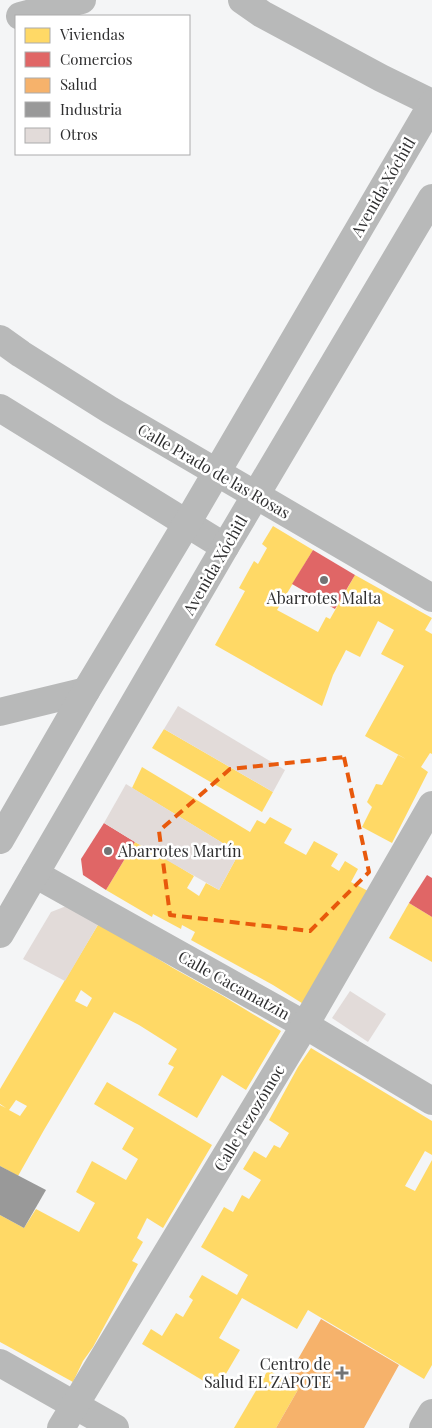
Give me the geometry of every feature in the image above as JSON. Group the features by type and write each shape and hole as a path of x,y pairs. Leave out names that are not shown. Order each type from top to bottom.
{"street":[{"path":"24,15 82,0"},
{"path":"242,0 262,14 432,104"},
{"path":"0,22 15,17"},
{"name":"Avenida Xóchitl","path":"0,840 86,690 432,104"},
{"name":"Avenida Xóchitl","path":"0,934 432,198"},
{"name":"Calle Prado de las Rosas","path":"0,339 102,405 432,598"},
{"path":"0,408 226,547"},
{"path":"0,712 86,690"},
{"name":"Calle Tezozómoc","path":"61,1428 305,1025 432,805"},
{"name":"Calle Cacamatzin","path":"34,874 305,1025 432,1101"},
{"path":"0,1363 115,1428"},
{"path":"423,1428 432,1413"}],"highlighted area":[{"path":"344,757 369,872 310,931 170,915 159,831 230,769"}],"building: Viviendas":[{"path":"273,526 313,550 277,610 318,632 326,617 330,619 355,575 432,618 425,630 432,634 432,754 430,753 421,767 428,772 392,843 362,827 372,807 367,802 376,784 382,785 398,755 406,759 365,736 404,666 381,654 394,630 378,621 360,657 346,650 333,675 322,706 215,645 245,591 239,588 254,561 258,564 267,548 262,544"},
{"path":"164,729 273,792 262,812 152,748"},
{"path":"142,767 250,832 257,820 265,824 270,817 292,829 284,843 306,855 314,841 338,854 331,866 339,871 345,861 358,869 351,882 368,891 305,1005 273,985 191,940 195,932 182,925 181,929 153,914 152,917 106,890 135,842 194,876 187,888 199,896 206,883 219,890 239,853 132,788"},
{"path":"409,903 432,917 432,962 389,938"},
{"path":"99,923 281,1031 246,1090 222,1075 197,1118 158,1095 174,1067 168,1064 177,1049 114,1012 18,1176 0,1166 0,1105 6,1108 0,1104 0,1089","holes":["81,990 92,998 87,1007 75,1001","16,1100 27,1106 20,1116 9,1110"]},
{"path":"311,1048 432,1121 432,1155 425,1151 405,1186 415,1191 432,1160 432,1365 424,1379 308,1310 297,1329 242,1298 219,1338 240,1350 217,1389 142,1344 151,1329 162,1336 176,1313 183,1317 193,1300 189,1297 202,1275 237,1295 248,1275 201,1247 224,1207 233,1212 242,1195 249,1199 261,1180 243,1169 254,1151 266,1158 274,1145 280,1148 289,1133 269,1120 298,1067"},
{"path":"107,1082 212,1145 163,1228 147,1218 137,1238 143,1242 132,1261 138,1264 73,1382 0,1342 0,1215 24,1228 36,1209 79,1232 95,1203 76,1192 92,1161 126,1180 138,1159 122,1149 134,1128 94,1104"},
{"path":"268,1370 299,1388 276,1428 234,1428"}],"building: Comercios":[{"name":"Abarrotes Malta","path":"313,550 355,575 335,609 292,584"},
{"name":"Abarrotes Martín","path":"104,823 135,842 106,890 83,875 81,859"},
{"path":"427,875 432,878 432,917 409,903"}],"building: Salud":[{"name":"Centro de Salud EL ZAPOTE","path":"321,1319 399,1365 364,1428 276,1428 299,1388 286,1380"}],"building: Industria":[{"path":"0,1166 46,1190 24,1228 0,1215"}],"building: Otros":[{"path":"178,706 285,770 273,792 164,729"},
{"path":"126,784 239,853 219,890 104,823"},
{"path":"69,905 99,923 65,981 23,959 51,912"},
{"path":"350,991 386,1014 368,1042 332,1018"}],"place":[{"name":"Abarrotes Malta","path":"324,580"},
{"name":"Abarrotes Martín","path":"108,851"},
{"name":"Centro de Salud EL ZAPOTE","path":"342,1373"}]}
